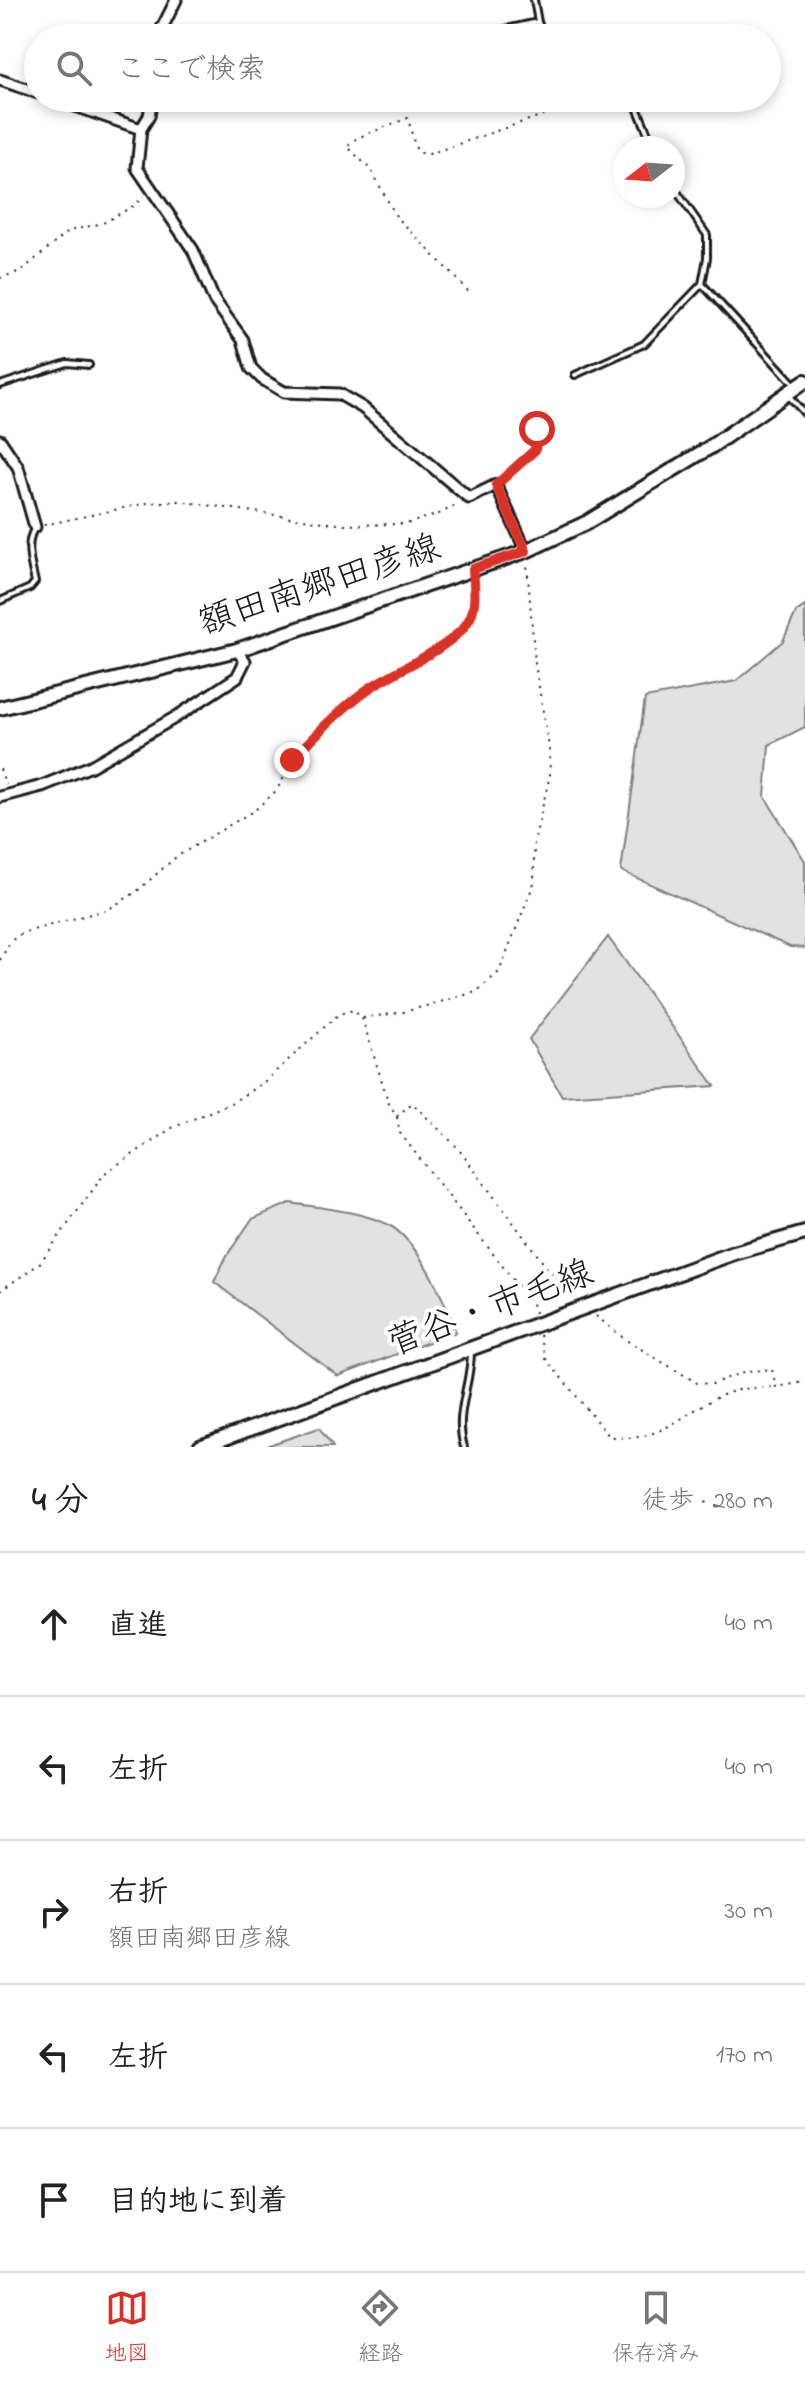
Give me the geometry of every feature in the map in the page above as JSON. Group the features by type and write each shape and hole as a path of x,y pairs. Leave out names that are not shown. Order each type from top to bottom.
{"main road":[{"name":"額田南郷田彦線","path":"0,708 237,650 526,551 586,523 712,446 797,387"},
{"name":"菅谷・市毛線","path":"200,1447 734,1253 805,1233"}],"street":[{"path":"164,24 176,0"},
{"path":"0,80 24,88"},
{"path":"92,112 141,129"},
{"path":"150,112 141,129 137,168 193,250 214,300 243,340 251,368 262,379 284,392 339,394 363,408 469,498 496,485 526,551"},
{"path":"0,440 18,467 35,527"},
{"path":"5,795 42,786 91,766 176,717 237,677 245,661 237,650"}],"lane":[{"path":"529,24 538,22 534,0"},
{"path":"639,112 649,136"},
{"path":"575,375 644,344 702,284 707,235 685,203"},
{"path":"702,284 797,387 805,414"},
{"path":"0,385 67,363 89,365"},
{"path":"0,601 30,588 35,582 30,561 31,534 35,527"},
{"path":"464,1447 459,1432 461,1403 471,1369 471,1350"}],"path":[{"path":"468,291 396,216 371,170 347,146 357,138 408,118 415,147 420,153 429,154 552,112"},
{"path":"0,278 21,271 69,231 103,223 135,205 149,189"},
{"path":"496,485 535,450 537,429"},
{"path":"35,527 147,503 179,501 344,525 406,524 439,514 469,498"},
{"path":"362,1018 404,1012 476,992 499,972 534,883 534,842 550,775 549,747 535,664 526,551"},
{"path":"0,960 11,941 22,933 109,909 136,892 176,857 255,810 277,790 292,760 325,725 366,690 452,639 470,619 474,603 473,569"},
{"path":"0,769 5,795"},
{"path":"0,1291 39,1264 105,1173 172,1128 233,1102 264,1082 339,1014 353,1010 362,1018 389,1104 397,1116 412,1103 457,1147 547,1268 565,1290 586,1308 626,1340 697,1383 712,1384 743,1372 772,1369 776,1387 805,1382"}],"shaded area":[{"path":"805,606 805,727 769,745 765,797 805,861 805,948 790,947 621,871 645,698 736,681 783,641 796,612"},
{"path":"608,937 715,1086 562,1096 529,1039"},
{"path":"290,1203 364,1216 387,1224 398,1232 429,1272 456,1332 338,1376 214,1282 226,1257 252,1219"},
{"path":"319,1428 333,1447 263,1447"}],"route":[{"path":"292,760 325,725 366,690 452,639 470,619 474,603 473,569 526,551 496,485 535,450 537,429"}]}
